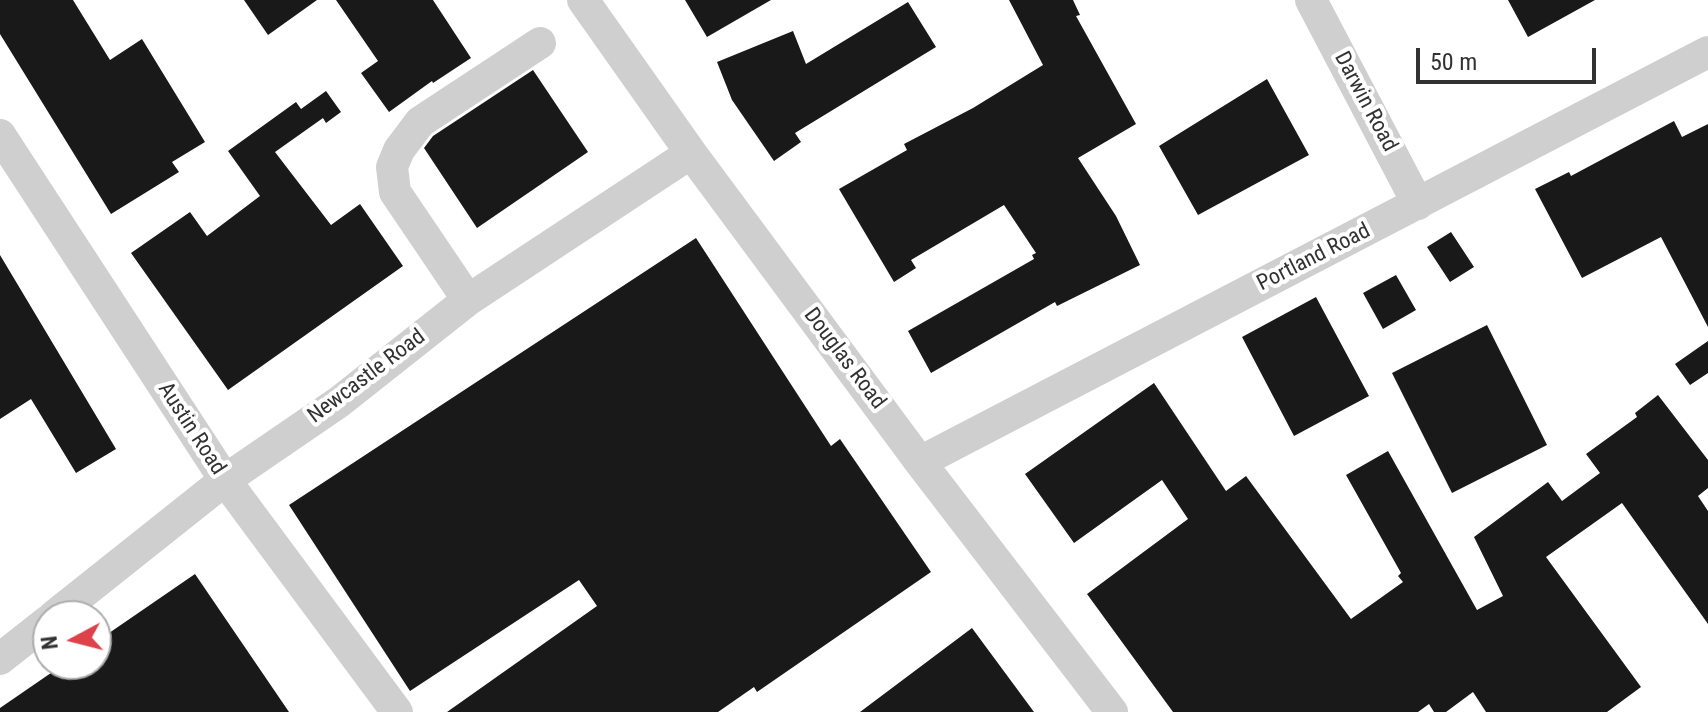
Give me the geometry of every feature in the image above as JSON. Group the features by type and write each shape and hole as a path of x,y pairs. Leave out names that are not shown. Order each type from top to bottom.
{"street":[{"name":"Douglas Road","path":"583,0 691,153 920,462 1112,712"},
{"name":"Darwin Road","path":"1311,0 1418,204"},
{"path":"468,300 395,192 392,167 399,150 420,122 540,43"},
{"name":"Portland Road","path":"920,462 1708,52"},
{"name":"Austin Road","path":"0,135 225,480 397,712"},
{"name":"Newcastle Road","path":"74,600 225,480 339,402 468,300 691,153"},
{"path":"0,659 32,634"}],"building":[{"path":"0,0 73,0 110,60 142,39 205,142 172,162 179,172 111,214 0,34"},
{"path":"244,0 317,0 268,35"},
{"path":"336,0 433,0 471,58 389,112 361,73 378,61"},
{"path":"685,0 771,0 707,37"},
{"path":"1009,0 1073,0 1080,15 1076,16 1136,124 1078,158 1116,216 1140,265 1057,306 1055,302 931,373 908,331 1034,259 1032,255 1036,253 1004,205 911,260 916,268 894,282 839,189 907,150 904,144 973,108 1043,65"},
{"path":"1508,0 1595,0 1528,37"},
{"path":"908,2 936,47 795,133 801,142 774,161 732,100 717,62 793,31 806,64"},
{"path":"533,70 588,152 477,228 424,148 433,136"},
{"path":"1267,79 1309,155 1198,215 1159,146"},
{"path":"326,91 341,112 326,123 323,118 275,152 331,225 360,204 403,266 228,390 131,253 190,212 207,236 260,196 228,151 296,102 301,109"},
{"path":"1674,121 1682,137 1708,124 1708,327 1661,237 1582,278 1535,189 1569,172 1571,176"},
{"path":"1451,232 1474,267 1450,282 1427,247"},
{"path":"696,238 831,446 840,439 931,572 757,692 754,687 718,712 447,712 597,606 579,580 410,691 289,505"},
{"path":"0,255 116,449 76,473 31,399 0,419"},
{"path":"1396,275 1416,310 1383,329 1363,293"},
{"path":"1316,297 1369,396 1294,436 1242,337"},
{"path":"1487,325 1547,445 1452,493 1392,373"},
{"path":"1708,341 1708,373 1690,385 1675,364"},
{"path":"1154,383 1226,491 1246,476 1351,619 1403,582 1398,576 1401,573 1346,475 1388,451 1477,610 1503,596 1474,537 1548,482 1562,501 1600,473 1586,454 1637,417 1635,413 1658,395 1708,460 1708,488 1698,496 1708,511 1708,624 1622,503 1546,557 1641,687 1607,712 1486,712 1473,692 1446,712 1434,712 1429,704 1418,712 1173,712 1087,594 1188,519 1162,480 1074,543 1025,474"},
{"path":"195,574 289,712 0,712 0,708 41,680 112,680 112,631"},
{"path":"972,628 1034,712 860,712"}]}
